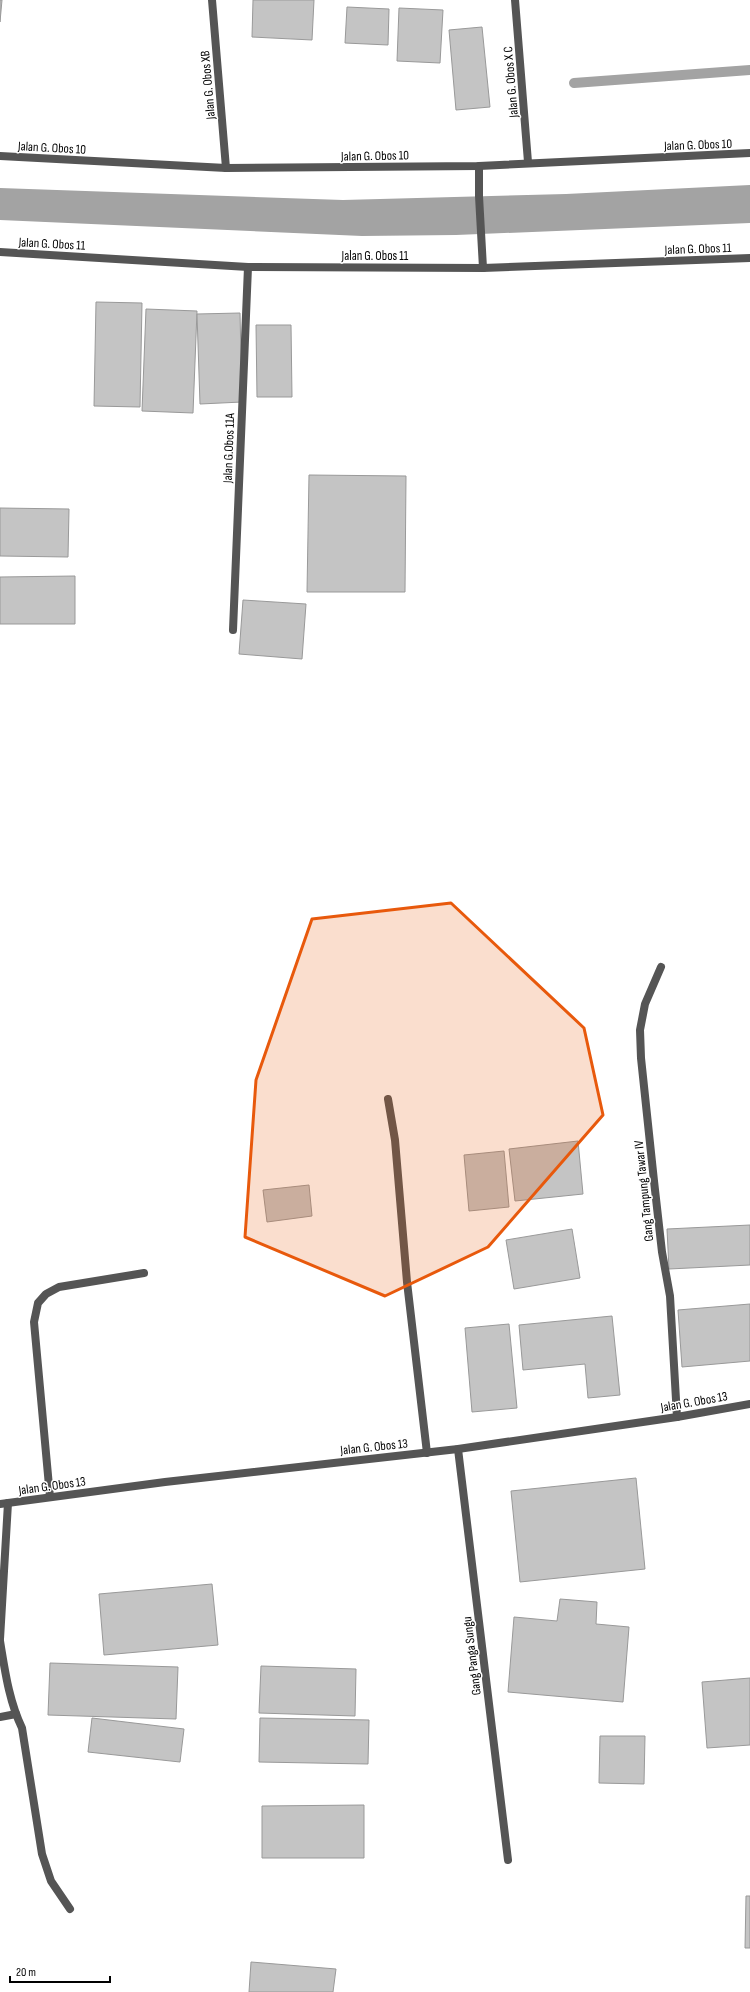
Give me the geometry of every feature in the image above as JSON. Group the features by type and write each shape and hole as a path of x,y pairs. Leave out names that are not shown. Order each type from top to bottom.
{"street":[{"name":"Jalan G. Obos XB","path":"212,0 226,168"},
{"name":"Jalan G. Obos X C","path":"515,0 528,162"},
{"name":"Jalan G. Obos 10","path":"0,156 226,168 479,166 528,162 750,153"},
{"path":"479,166 478,196 483,268"},
{"name":"Jalan G. Obos 11","path":"0,252 126,258 248,267 483,268 750,258"},
{"name":"Jalan G.Obos 11A","path":"233,630 248,267"},
{"name":"Gang Tampung Tawar IV","path":"661,967 644,1004 640,1030 641,1058 662,1252 670,1296 676,1417"},
{"path":"388,1099 395,1140 407,1282 427,1453"},
{"path":"50,1497 34,1322 38,1303 46,1294 59,1287 144,1272"},
{"name":"Jalan G. Obos 13","path":"4,1504 165,1482 458,1450 676,1417 750,1404"},
{"name":"Gang Panga Sungu","path":"458,1450 508,1860"},
{"path":"4,1504 0,1640 6,1678 16,1714 22,1728 26,1747 42,1854 51,1881 70,1910"},
{"path":"0,1717 16,1714"}],"highlighted area":[{"path":"451,903 584,1028 603,1115 488,1247 385,1296 245,1237 256,1080 312,919"}],"shaded area":[{"path":"750,185 750,223 456,235 362,236 0,220 0,188 343,200 566,194"}],"building":[{"path":"0,0 2,0 0,22"},
{"path":"253,0 314,0 312,40 252,37"},
{"path":"347,7 389,9 388,45 345,43"},
{"path":"399,8 443,10 440,63 397,61"},
{"path":"482,27 490,107 456,110 449,30"},
{"path":"96,302 142,303 140,407 94,406"},
{"path":"146,309 197,311 193,413 142,411"},
{"path":"240,313 242,402 200,404 197,314"},
{"path":"256,325 291,325 292,397 257,397"},
{"path":"309,475 406,476 405,592 307,592"},
{"path":"0,508 69,509 68,557 0,556"},
{"path":"75,576 75,624 0,624 0,577"},
{"path":"243,600 306,604 302,659 239,654"},
{"path":"578,1141 583,1194 515,1201 509,1149"},
{"path":"504,1151 509,1207 469,1211 464,1155"},
{"path":"309,1185 312,1216 267,1222 263,1190"},
{"path":"750,1225 750,1265 669,1269 667,1229"},
{"path":"572,1229 580,1278 514,1289 506,1240"},
{"path":"750,1304 750,1361 682,1367 678,1310"},
{"path":"612,1316 620,1395 588,1398 585,1364 523,1370 519,1325"},
{"path":"509,1324 517,1408 472,1412 465,1328"},
{"path":"636,1478 645,1569 520,1582 511,1491"},
{"path":"212,1584 218,1645 104,1655 99,1594"},
{"path":"560,1599 597,1602 596,1624 629,1627 623,1702 508,1692 514,1617 557,1621"},
{"path":"50,1663 178,1667 176,1719 48,1715"},
{"path":"261,1666 356,1669 355,1716 259,1713"},
{"path":"750,1678 750,1745 707,1748 702,1682"},
{"path":"92,1718 184,1729 180,1762 88,1752"},
{"path":"260,1718 369,1720 368,1764 259,1762"},
{"path":"600,1736 645,1736 644,1784 599,1783"},
{"path":"364,1805 364,1858 262,1858 262,1806"},
{"path":"746,1896 750,1896 750,1948 745,1948"},
{"path":"251,1962 336,1969 333,1992 249,1992"}],"waterway":[{"path":"574,83 750,70"}]}
